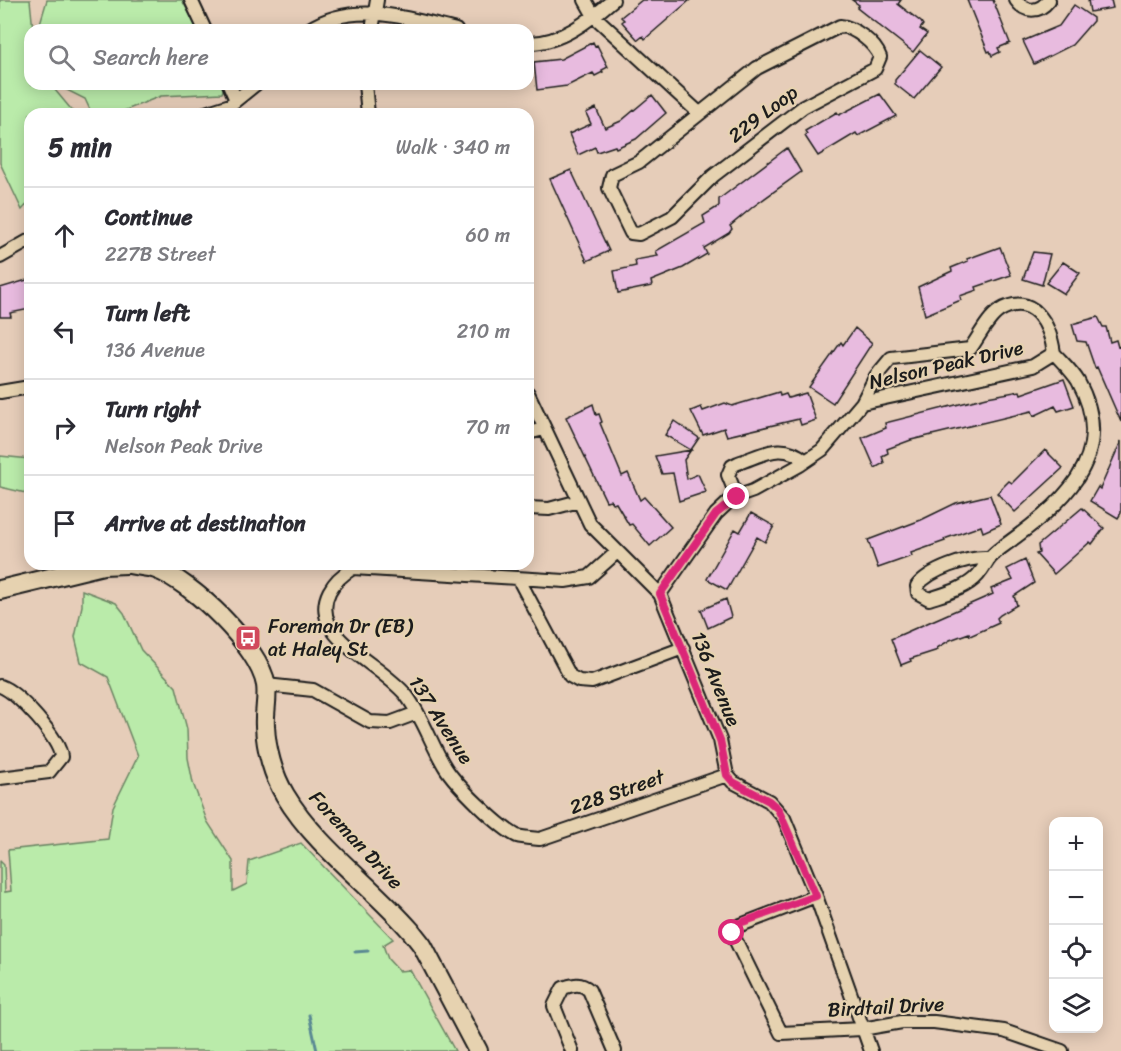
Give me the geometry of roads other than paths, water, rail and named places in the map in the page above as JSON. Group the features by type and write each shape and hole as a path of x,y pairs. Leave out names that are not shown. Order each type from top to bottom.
{"street":[{"path":"191,0 202,24"},
{"path":"585,0 594,16 698,112"},
{"path":"534,42 561,36 594,16 614,0"},
{"path":"1016,0 1021,7 1030,11 1038,10 1049,0"},
{"path":"373,24 377,5"},
{"path":"319,24 336,15 377,5 437,24"},
{"name":"229 Loop","path":"840,26 852,28 878,50 880,57 875,69 812,101 722,169 672,217 639,234 631,233 609,188 612,175 639,162 698,112 757,68 840,26"},
{"path":"232,90 236,100"},
{"path":"221,108 230,105 248,90"},
{"path":"366,90 367,108"},
{"path":"0,257 24,243"},
{"name":"Nelson Peak Drive","path":"660,594 716,514 737,497 753,491 822,450 862,404 876,376 891,358 970,349 999,311 1020,305 1031,307 1038,313 1048,330 1054,353 1033,366 862,404"},
{"path":"987,558 963,560 921,580 917,586 918,592 928,599 970,582 978,575 987,558 1043,518 1075,486 1088,468 1095,448 1096,421 1078,380 1054,353"},
{"path":"0,392 24,388"},
{"name":"136 Avenue","path":"534,406 590,524 660,594 720,740 727,775"},
{"path":"534,432 544,429"},
{"path":"737,497 728,475 732,466 786,449 795,452 806,461"},
{"path":"534,508 549,509 579,501"},
{"path":"518,578 566,581 589,577 617,552"},
{"name":"Foreman Drive","path":"0,590 82,570"},
{"name":"Foreman Drive","path":"159,570 186,586 239,634 255,655 266,685 265,726 269,756 283,792 300,819 411,931 422,945 478,1051"},
{"name":"137 Avenue","path":"350,570 338,577 329,590 326,608 329,624 340,639 389,678 406,696 446,769 500,826 519,837"},
{"name":"137 Avenue","path":"386,570 518,578"},
{"path":"518,578 570,676 579,681 592,682 683,648"},
{"path":"266,685 313,690 370,722 390,723 417,713"},
{"path":"0,686 13,693 54,738 61,757 49,772 0,778"},
{"path":"727,775 733,782 769,801 778,809 816,896 871,1051"},
{"name":"228 Street","path":"519,837 540,839 727,775"},
{"name":"Birdtail Drive","path":"816,896 732,928 732,933 781,1033 862,1029 902,1022 971,1025 1005,1031 1062,1051"},
{"path":"572,1051 554,1006 562,988 574,984 583,985 589,990 615,1051"}],"waterway":[{"path":"355,952 368,951"},
{"path":"309,1015 317,1051"}],"place":[{"name":"Foreman Dr (EB) at Haley St","path":"248,638"}]}
